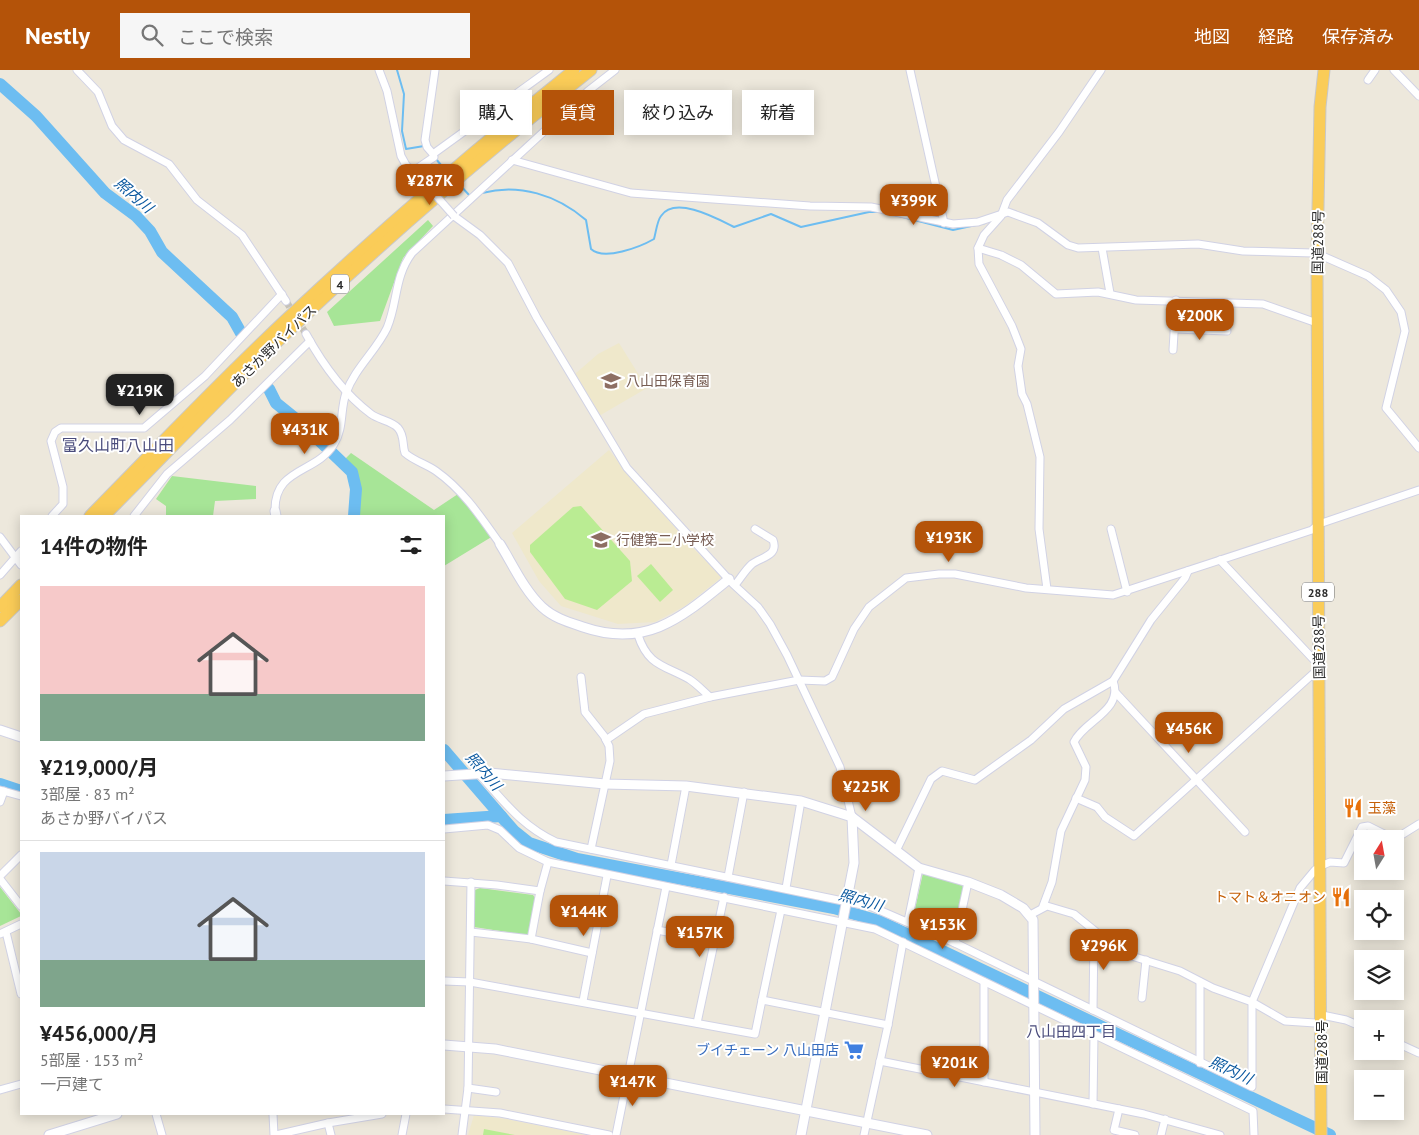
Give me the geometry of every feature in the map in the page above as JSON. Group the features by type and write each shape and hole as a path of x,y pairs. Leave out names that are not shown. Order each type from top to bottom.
{"highway":[{"name":"あさか野バイパス","path":"91,515 196,407 294,312 441,180 574,70"},
{"name":"あさか野バイパス","path":"105,515 243,375 330,293 451,185 591,70"},
{"name":"国道288号","path":"1316,254 1314,154 1319,70"},
{"name":"国道288号","path":"1315,1135 1318,1114 1319,1019 1315,323 1320,115 1324,70"},
{"name":"国道288号","path":"1316,527 1315,666 1318,868"},
{"path":"0,607 20,586"},
{"path":"0,621 20,601"},
{"name":"国道288号","path":"1318,1114 1321,1135"}],"street":[{"path":"53,515 63,504 63,487 51,441 55,432 61,428 144,428 205,376 284,298 242,235 197,200 169,164 124,140 112,126 98,92 77,70"},
{"path":"379,70 387,91 399,151 406,165 454,216 480,235 508,263 537,318 627,468 764,616 799,680 840,767 852,816 854,863 801,1135"},
{"path":"433,154 425,140 435,70"},
{"path":"412,172 434,157 433,154 549,70"},
{"path":"275,514 278,490 285,480 324,457 333,446 341,428 346,393 364,360 386,328 396,285 403,266 417,247 454,216 588,91 615,70"},
{"path":"910,70 944,223"},
{"path":"1047,589 1039,529 1040,457 1027,404 1022,394 1018,366 1021,349 1012,326 979,264 978,248 979,243 1002,212 1007,200 1059,132 1101,70"},
{"path":"1368,80 1375,70"},
{"path":"1394,70 1419,95"},
{"path":"512,160 651,196 692,196 810,206 871,206 953,224 978,222 1002,212 1038,223 1074,248 1198,244 1242,251 1316,254 1373,280 1386,290 1401,312 1405,331 1394,368 1389,391 1389,402 1386,408 1419,448"},
{"path":"978,248 1021,264 1053,294 1110,293 1136,300 1267,304 1315,323"},
{"path":"1102,248 1110,293"},
{"path":"1174,350 1176,300"},
{"path":"1175,329 1227,331"},
{"path":"135,515 167,474 230,420 308,338 346,393 373,415 396,426 403,438 406,453 436,470 474,508 500,544 537,602 553,616 604,634 638,634 665,626 732,582 752,564 769,556 774,549 773,540 755,529"},
{"path":"606,740 644,714 710,697 799,680 824,681 832,677 854,629 869,607 906,578 956,574 1026,588 1113,595 1127,592 1419,490"},
{"path":"1111,529 1127,592"},
{"path":"0,537 20,563"},
{"path":"0,574 20,552"},
{"path":"1076,798 1098,807 1105,817 1134,836 1315,666 1220,560"},
{"path":"896,850 931,779 942,771 975,780 1031,740 1064,709 1113,681 1151,620 1185,578 1188,571"},
{"path":"638,634 642,646 655,663 691,680 710,697"},
{"path":"581,677 584,712 606,740 610,761 591,849"},
{"path":"1113,681 1116,693 1245,832"},
{"path":"1030,915 1043,906 1052,882 1061,831 1085,780 1087,770 1074,742 1110,705 1116,693"},
{"path":"0,730 20,737"},
{"path":"478,773 511,811 528,827 556,842 848,900 872,907 908,921 1252,1087 1252,1002 1300,888 1318,868 1330,862 1344,863 1354,843"},
{"path":"445,776 478,773 605,784 686,786 802,801 852,816 919,868 968,882 1014,902 1030,915 1033,920 1035,1135"},
{"path":"671,865 686,786"},
{"path":"0,802 2,790 20,796"},
{"path":"728,877 744,792"},
{"path":"786,888 802,801"},
{"path":"1404,833 1419,824"},
{"path":"445,829 488,825 500,830 519,848 548,862 607,876 724,897 875,929 1253,1112 1254,1135"},
{"path":"1360,830 1362,827 1368,826 1376,830"},
{"path":"20,857 0,878 20,905"},
{"path":"531,939 548,862"},
{"path":"908,921 919,868"},
{"path":"583,1001 607,876"},
{"path":"445,881 471,882 540,892"},
{"path":"462,1135 467,1110 468,1088 471,882"},
{"path":"954,943 968,882"},
{"path":"616,1135 666,887"},
{"path":"697,1023 724,897"},
{"path":"1043,906 1071,912 1117,951 1180,971 1200,982 1252,1002 1285,1021 1319,1019 1346,1020 1354,1024"},
{"path":"445,981 470,982 583,1001 755,1034 781,910"},
{"path":"19,977 3,933 20,924"},
{"path":"657,930 714,941"},
{"path":"471,932 531,939 592,953"},
{"path":"1093,1010 1094,932"},
{"path":"864,1135 888,1025 903,942"},
{"path":"1142,998 1146,960"},
{"path":"984,982 984,1082"},
{"path":"1200,982 1200,1062"},
{"path":"762,1000 888,1025"},
{"path":"1093,1104 1094,1035"},
{"path":"445,1045 469,1046 629,1075 927,1135"},
{"path":"1404,1046 1419,1053"},
{"path":"880,1061 1118,1109 1164,1119 1216,1134"},
{"path":"0,1090 20,1084"},
{"path":"468,1088 496,1092"},
{"path":"445,1109 467,1110 532,1119 609,1135"},
{"path":"1118,1109 1114,1130 1135,1135"},
{"path":"49,1135 114,1115"},
{"path":"156,1115 162,1135"},
{"path":"273,1115 275,1135 376,1115"},
{"path":"402,1135 406,1115"},
{"path":"1161,1135 1164,1119"},
{"path":"328,1123 331,1135"}],"shaded area":[{"name":"八山田保育園","path":"619,343 647,388 599,416 575,374 598,354"},
{"name":"行健第二小学校","path":"609,450 625,471 693,548 722,577 685,606 655,622 618,624 561,606 539,581 512,533"},
{"path":"474,1115 506,1119 587,1135 468,1135"}],"green space":[{"path":"428,220 433,226 403,258 380,321 334,326 327,312"},
{"path":"351,453 434,510 458,494 493,536 445,565 445,515 354,515 354,483 342,462"},
{"path":"172,476 256,486 256,499 215,501 213,515 166,515 166,506 156,499"},
{"path":"581,506 630,561 632,581 597,610 565,599 530,552 530,545 573,507"},
{"path":"651,564 673,590 660,602 637,576"},
{"path":"923,873 962,885 964,889 954,936 951,938 913,918"},
{"path":"0,887 20,913 20,916 0,926"},
{"path":"480,888 533,895 536,899 529,933 526,935 474,927 475,890"},
{"path":"484,1129 515,1135 483,1135"}],"waterway":[{"path":"397,70 404,94 402,131 406,149 424,146"},
{"name":"照内川","path":"0,84 36,116 105,193 136,216 150,231 162,252 232,317 241,333"},
{"path":"436,159 446,171"},
{"path":"458,183 470,196"},
{"path":"482,193 510,189 537,193 563,204 586,220 591,249 604,254 622,252 654,239 661,216 668,210 676,208 686,208 708,214 734,227 771,214 801,227 869,212 881,212"},
{"path":"895,215 953,230 985,223"},
{"name":"照内川","path":"269,389 276,403 302,424 352,472 356,489 354,515"},
{"name":"照内川","path":"445,751 514,831 529,843 577,859 834,908 879,921 1330,1135"},
{"path":"0,784 20,791"},
{"path":"445,820 501,816"}],"tunnel":[{"path":"286,301 306,334"}],"place":[{"name":"八山田保育園","path":"611,381"},
{"name":"行健第二小学校","path":"601,540"},
{"name":"玉藻","path":"1353,808"},
{"name":"トマト＆オニオン","path":"1341,897"},
{"name":"ブイチェーン 八山田店","path":"854,1050"}],"district":[{"name":"富久山町八山田","path":"118,445"},
{"name":"八山田四丁目","path":"1071,1031"}]}
